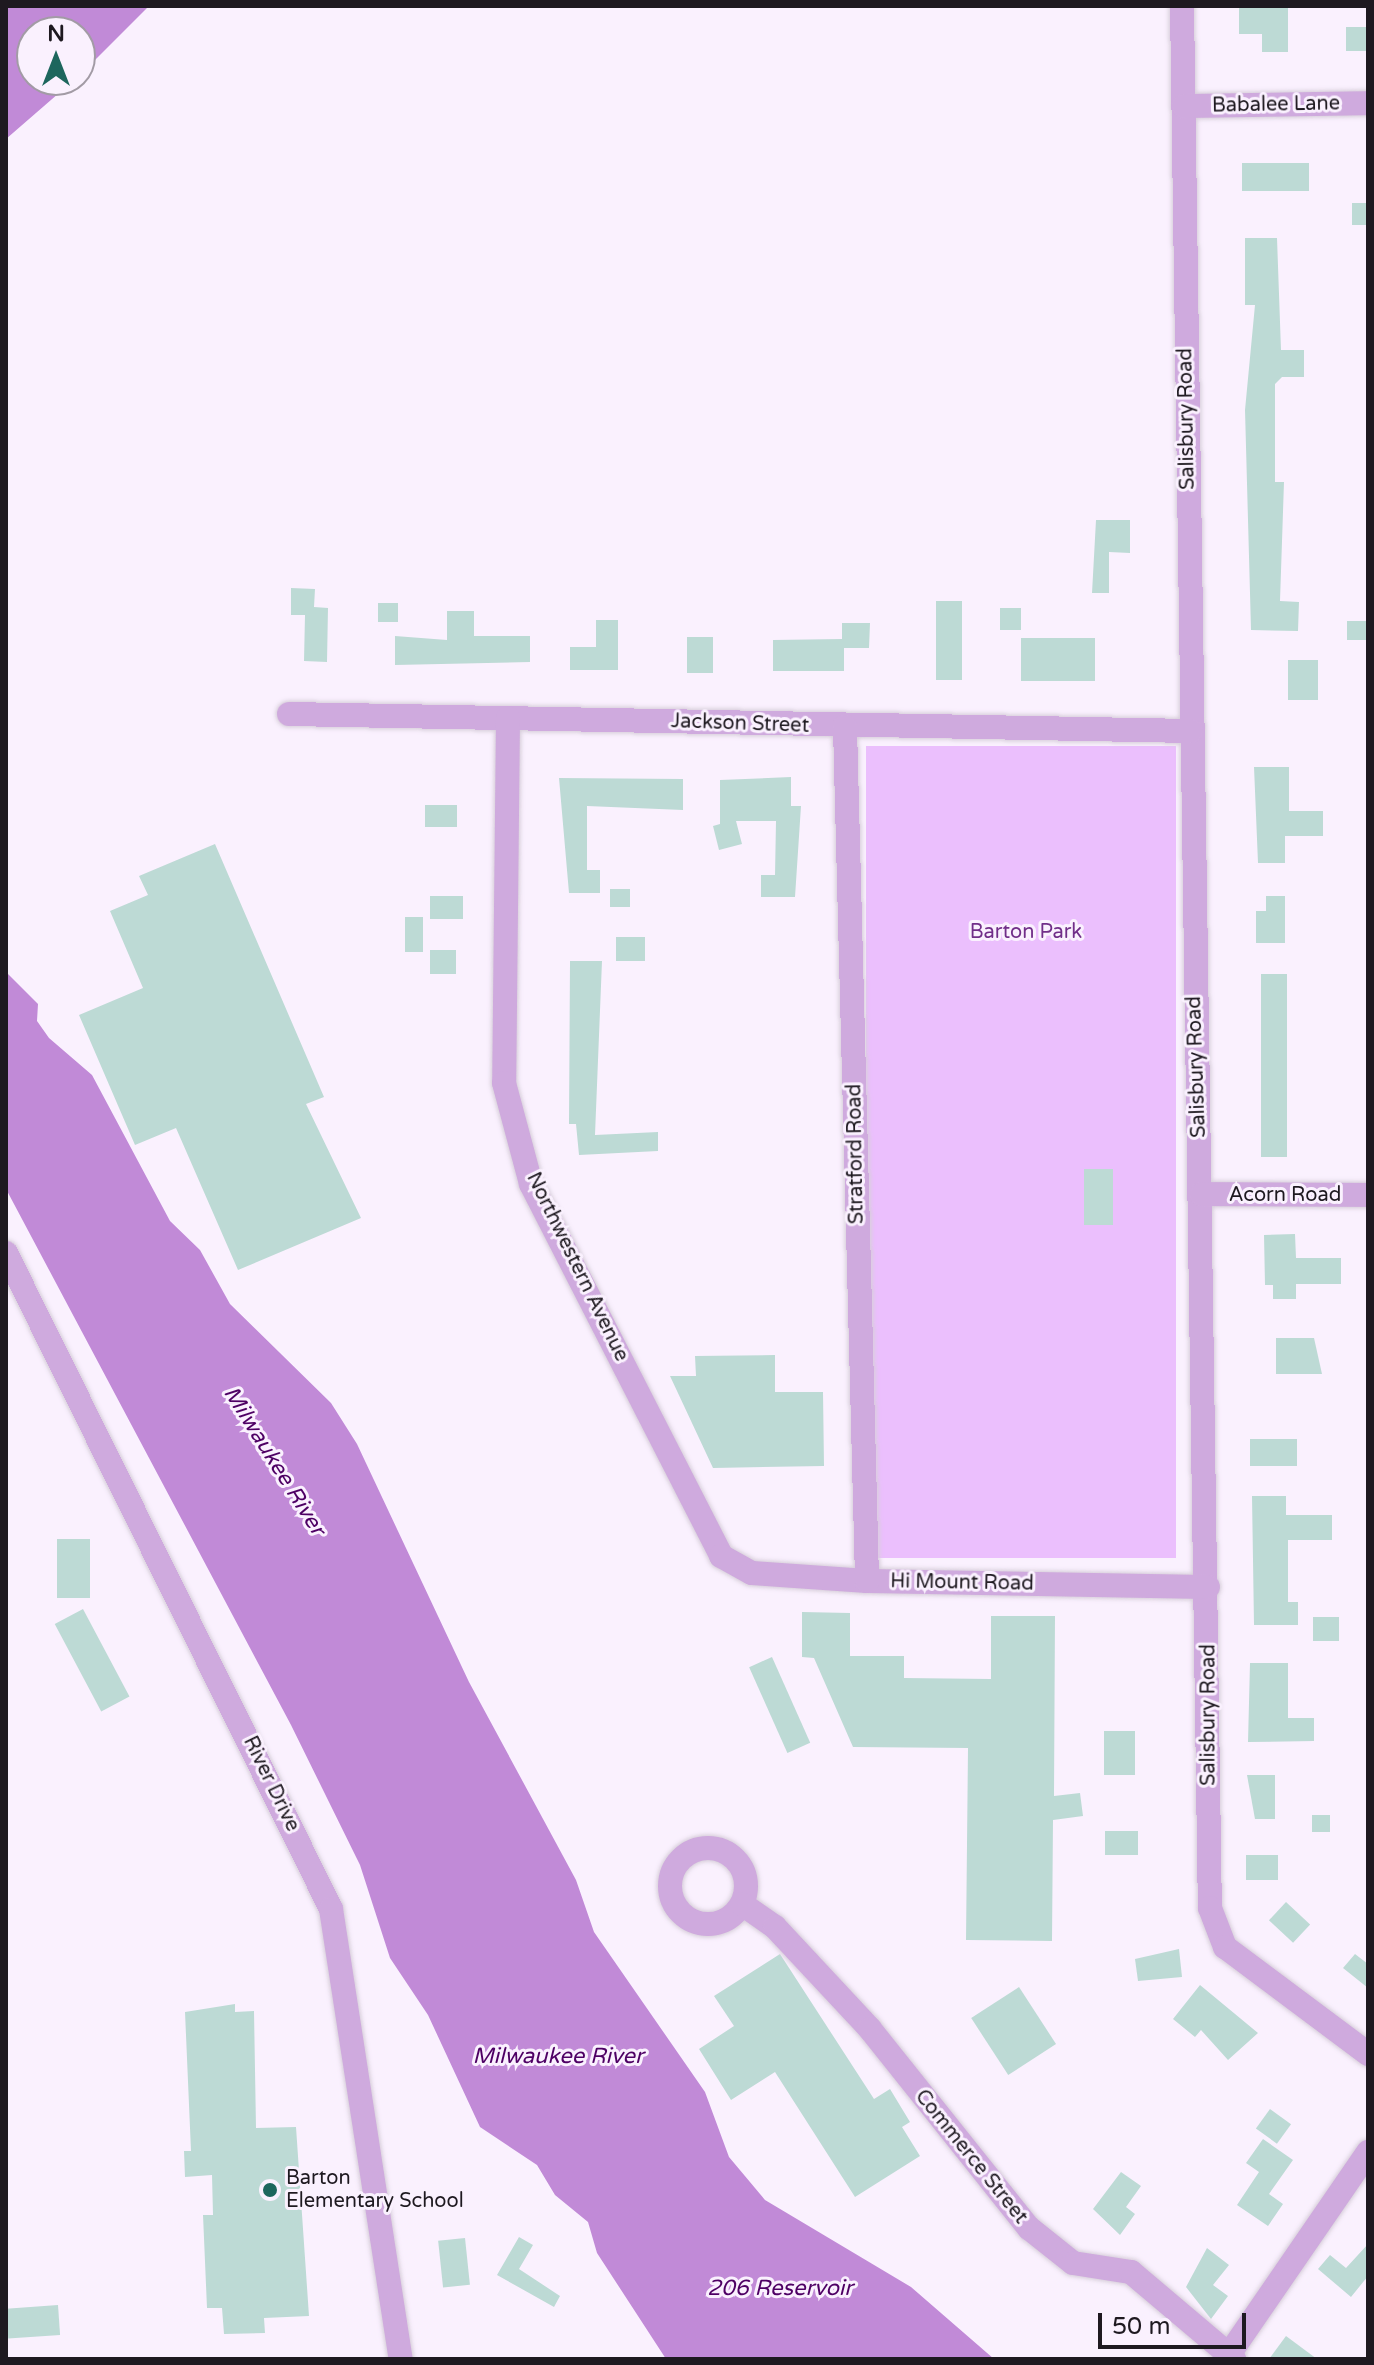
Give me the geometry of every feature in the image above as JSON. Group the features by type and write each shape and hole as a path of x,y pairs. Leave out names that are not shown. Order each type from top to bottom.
{"street":[{"name":"Salisbury Road","path":"1182,6 1191,731 1208,1587 1210,1908 1225,1947 1368,2054"},
{"name":"Babalee Lane","path":"1184,106 1368,103"},
{"name":"Jackson Street","path":"289,714 845,727 1191,731"},
{"name":"Northwestern Avenue","path":"508,718 504,1083 531,1184 721,1556"},
{"name":"Stratford Road","path":"845,727 867,1581"},
{"name":"Acorn Road","path":"1202,1194 1368,1195"},
{"name":"River Drive","path":"6,1253 331,1909 401,2359"},
{"name":"Hi Mount Road","path":"721,1556 752,1573 867,1581 1208,1587"},
{"name":"Commerce Street","path":"742,1904 775,1927 870,2029 1029,2228 1073,2263 1131,2272 1232,2356"},
{"path":"1232,2356 1368,2152"}],"green space":[{"name":"Barton Park","path":"866,746 1176,746 1176,1558 866,1558"}],"water":[{"path":"6,6 149,6 96,59 96,16 16,16 16,96 56,96 6,139"},
{"name":"Milwaukee River","path":"6,972 38,1004 37,1021 49,1038 92,1075 170,1221 200,1250 230,1304 331,1403 357,1444 469,1682 576,1880 594,1932 705,2092 729,2157 765,2200 911,2287 994,2359 666,2359 597,2253 588,2222 555,2195 537,2165 480,2127 428,2015 390,1958 360,1865 291,1725 6,1189"}],"building":[{"path":"1239,6 1288,6 1288,52 1262,52 1262,34 1239,34"},
{"path":"1346,27 1368,27 1368,51 1346,51"},
{"path":"1242,163 1309,163 1309,191 1242,191"},
{"path":"1352,203 1368,203 1368,225 1352,225"},
{"path":"1245,238 1277,238 1281,350 1304,350 1304,377 1282,377 1275,384 1275,482 1284,482 1280,601 1299,602 1298,631 1251,630 1245,410 1255,305 1245,305"},
{"path":"1096,520 1130,520 1130,553 1109,552 1109,593 1092,593"},
{"path":"291,588 315,589 314,607 328,608 327,662 304,661 305,615 291,615"},
{"path":"936,601 962,601 962,680 936,680"},
{"path":"378,603 398,603 398,622 378,622"},
{"path":"1000,608 1021,608 1021,630 1000,630"},
{"path":"447,611 474,611 474,636 530,636 530,662 395,665 395,636 447,640"},
{"path":"596,620 618,620 618,670 570,670 570,647 596,647"},
{"path":"1347,621 1368,621 1368,640 1347,640"},
{"path":"842,623 870,623 869,648 844,648 844,671 773,671 773,640 842,639"},
{"path":"687,637 713,637 713,673 687,673"},
{"path":"1021,638 1095,638 1095,681 1021,681"},
{"path":"1288,660 1318,660 1318,700 1288,700"},
{"path":"1254,767 1289,767 1289,811 1323,811 1323,836 1285,836 1285,863 1258,863"},
{"path":"791,777 791,806 801,806 795,897 761,897 761,875 775,875 776,821 736,821 742,844 719,850 713,826 720,824 720,780"},
{"path":"559,778 683,779 683,810 587,806 587,870 600,870 600,893 569,893"},
{"path":"425,805 457,805 457,827 425,827"},
{"path":"215,844 324,1097 306,1104 361,1218 238,1270 176,1128 135,1145 79,1015 143,988 110,911 148,895 139,876"},
{"path":"610,889 630,889 630,907 610,907"},
{"path":"430,896 463,896 463,919 430,919"},
{"path":"1266,896 1285,896 1285,943 1256,943 1256,911 1266,911"},
{"path":"405,917 423,917 423,952 405,952"},
{"path":"616,937 645,937 645,961 616,961"},
{"path":"430,950 456,950 456,974 430,974"},
{"path":"570,961 602,961 595,1135 658,1132 658,1151 579,1155 576,1124 569,1124"},
{"path":"1261,974 1287,974 1287,1157 1261,1157"},
{"path":"1084,1169 1113,1169 1113,1225 1084,1225"},
{"path":"1295,1234 1296,1258 1341,1258 1341,1284 1296,1284 1296,1299 1273,1299 1273,1285 1265,1285 1264,1235"},
{"path":"1276,1338 1314,1338 1322,1374 1276,1374"},
{"path":"775,1355 775,1392 823,1392 824,1466 713,1468 670,1376 696,1376 695,1356"},
{"path":"1250,1439 1297,1439 1297,1466 1250,1466"},
{"path":"1252,1496 1286,1496 1286,1515 1332,1515 1332,1540 1288,1540 1288,1602 1298,1602 1298,1625 1254,1625"},
{"path":"57,1539 90,1539 90,1598 57,1598"},
{"path":"83,1609 129,1696 101,1711 55,1624"},
{"path":"802,1612 850,1613 850,1656 904,1656 904,1678 991,1679 991,1616 1055,1616 1054,1796 1080,1793 1083,1816 1053,1820 1052,1941 966,1940 968,1748 853,1747 814,1658 802,1657"},
{"path":"1313,1617 1339,1617 1339,1641 1313,1641"},
{"path":"772,1657 810,1743 787,1753 749,1667"},
{"path":"1250,1663 1288,1663 1288,1718 1314,1718 1314,1741 1248,1742"},
{"path":"1104,1731 1135,1731 1135,1775 1104,1775"},
{"path":"1247,1775 1275,1775 1275,1819 1255,1819"},
{"path":"1312,1815 1330,1815 1330,1832 1312,1832"},
{"path":"1105,1831 1138,1831 1138,1855 1105,1855"},
{"path":"1246,1855 1278,1855 1278,1880 1246,1880"},
{"path":"1286,1902 1310,1925 1293,1943 1269,1920"},
{"path":"1179,1949 1182,1977 1138,1981 1135,1959"},
{"path":"780,1954 874,2099 890,2089 910,2122 902,2127 920,2156 855,2197 775,2072 731,2100 699,2049 734,2026 714,1996"},
{"path":"1355,1954 1368,1964 1368,1988 1343,1968"},
{"path":"1200,1985 1258,2033 1228,2060 1201,2030 1195,2037 1173,2019"},
{"path":"1019,1987 1056,2044 1008,2075 971,2018"},
{"path":"235,2004 235,2012 254,2011 256,2128 296,2127 309,2316 264,2318 265,2333 224,2334 222,2308 207,2308 203,2215 213,2215 212,2175 185,2177 184,2151 191,2151 185,2012"},
{"path":"1270,2109 1291,2124 1277,2144 1256,2128"},
{"path":"1263,2139 1293,2160 1269,2194 1283,2204 1268,2226 1237,2205 1259,2172 1246,2163"},
{"path":"1121,2172 1141,2186 1126,2207 1135,2214 1120,2235 1093,2209"},
{"path":"519,2237 533,2245 519,2269 560,2296 554,2307 497,2275"},
{"path":"465,2238 470,2285 443,2288 438,2241"},
{"path":"1368,2244 1368,2276 1351,2297 1318,2269 1330,2255 1346,2268"},
{"path":"1207,2248 1229,2265 1213,2285 1228,2296 1211,2319 1186,2287"},
{"path":"58,2305 60,2335 8,2339 6,2309"},
{"path":"1286,2336 1317,2359 1269,2359"}],"place":[{"name":"Barton Elementary School","path":"270,2190"}],"water label":[{"name":"206 Reservoir","path":"780,2289"}]}
